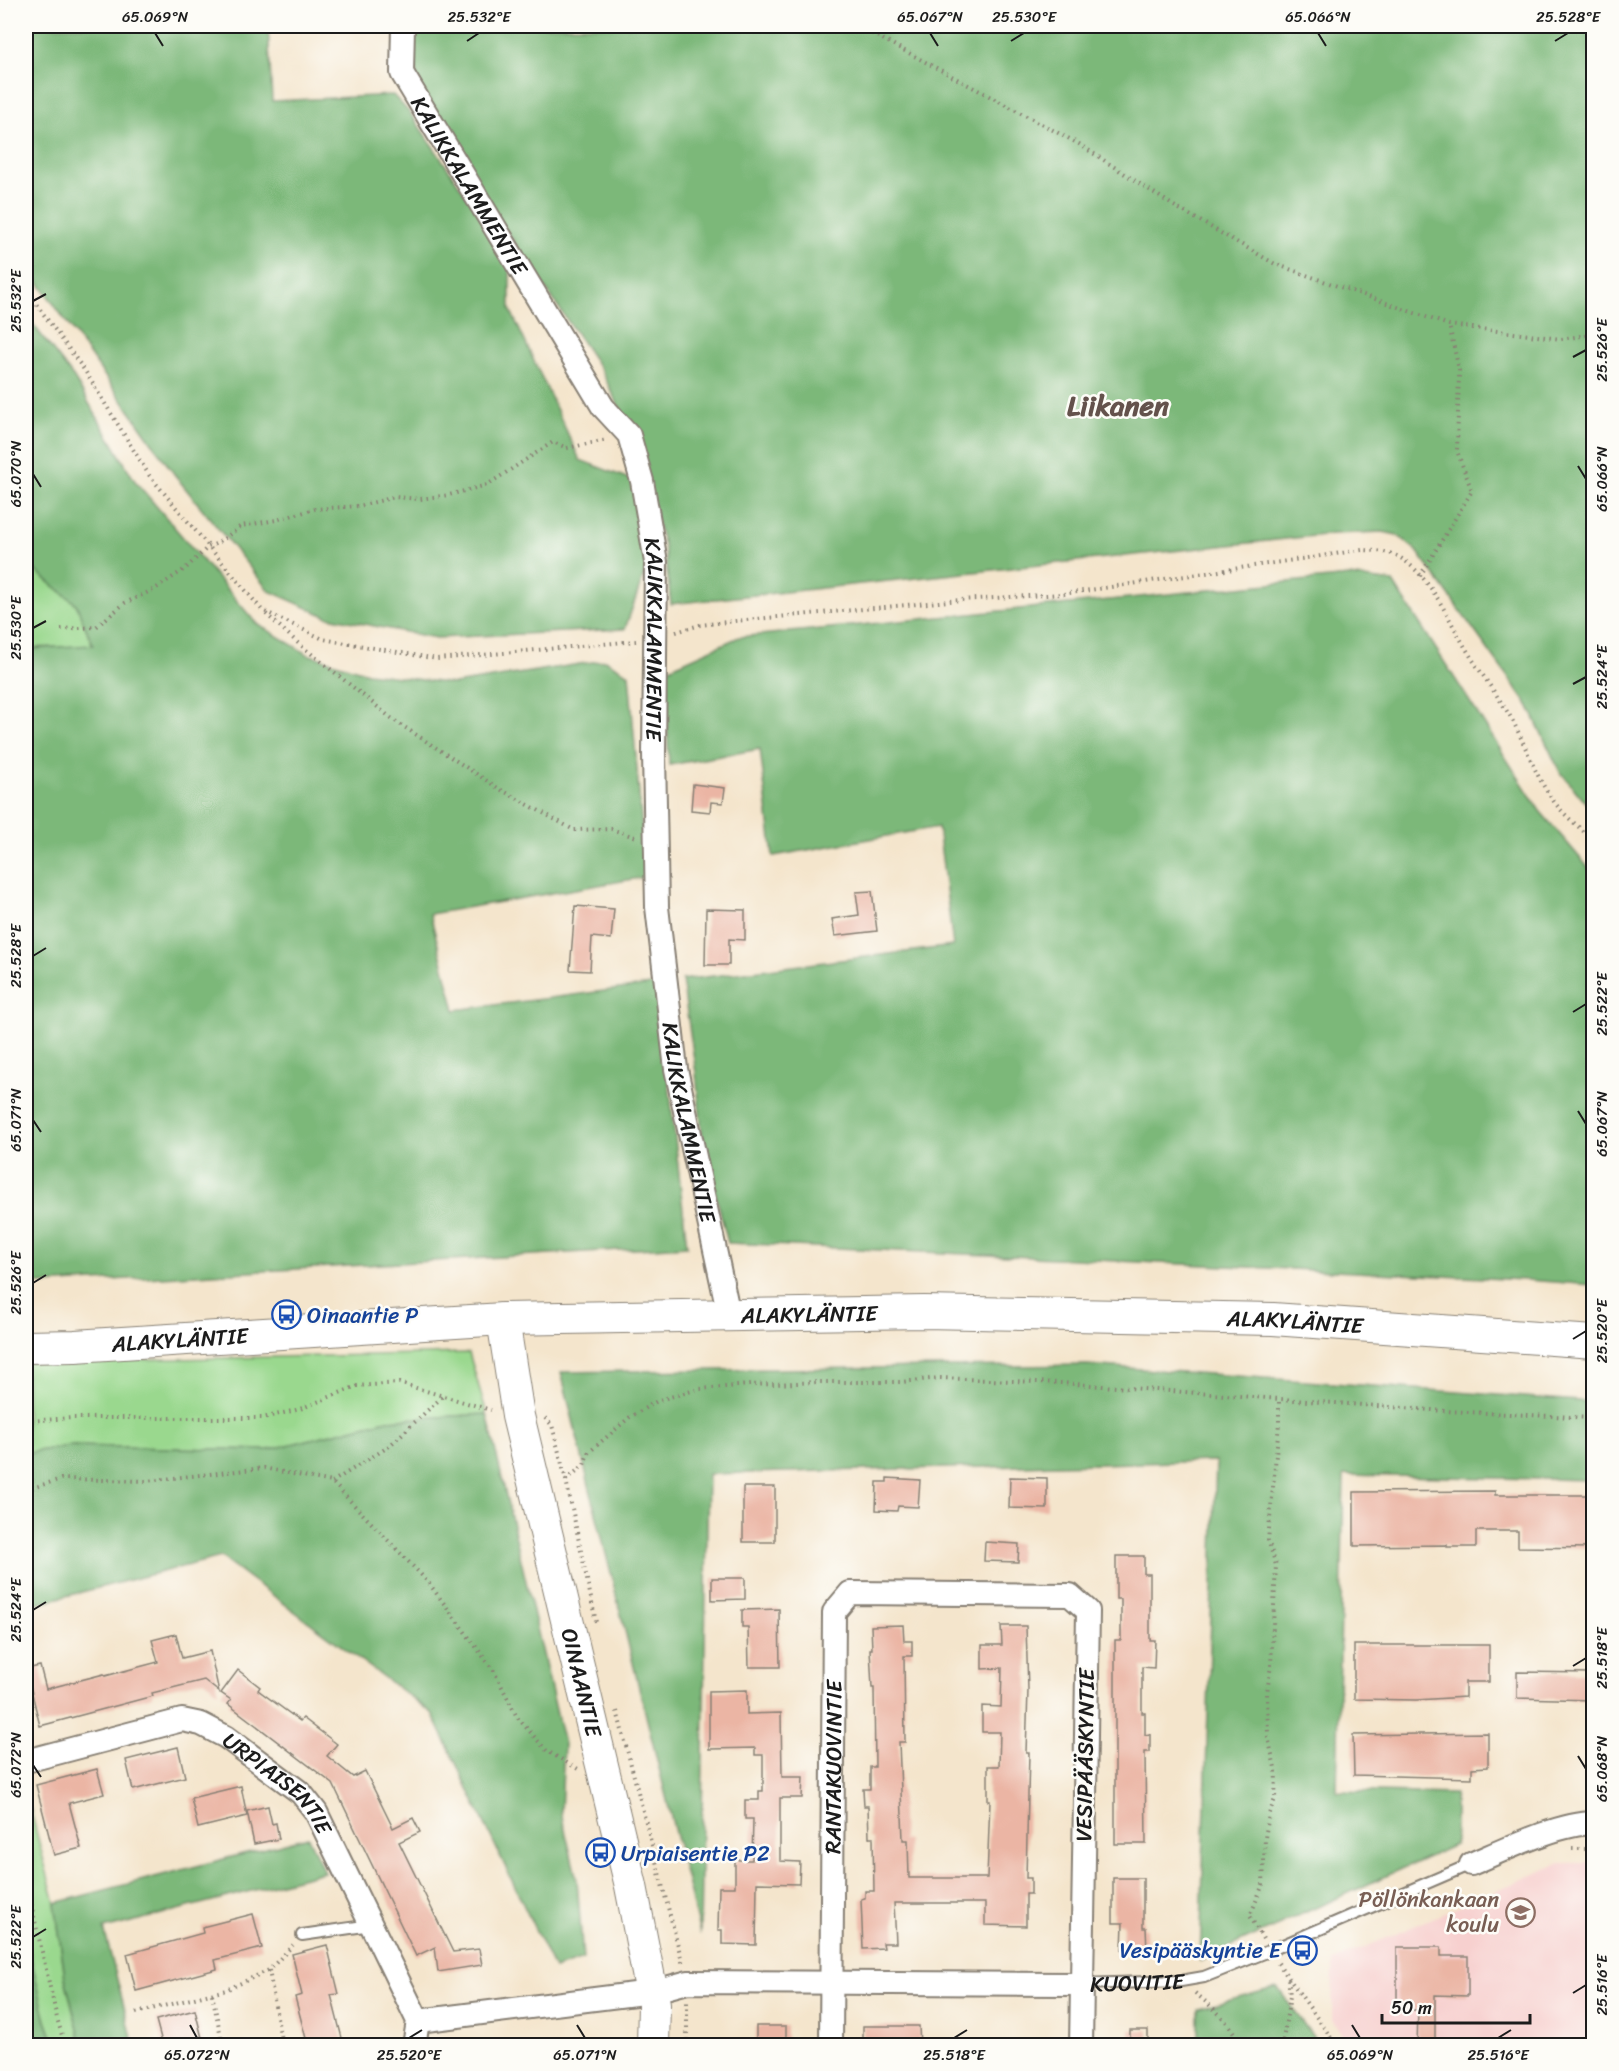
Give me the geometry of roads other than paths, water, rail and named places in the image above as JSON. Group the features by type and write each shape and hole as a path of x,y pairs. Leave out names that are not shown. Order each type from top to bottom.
{"main road":[{"name":"ALAKYLÄNTIE","path":"26,1347 75,1346 503,1319 924,1312 1273,1319 1593,1342"},
{"name":"OINAANTIE","path":"503,1319 518,1416 631,1886 654,2004 653,2046"}],"street":[{"name":"KALIKKALAMMENTIE","path":"403,26 402,73 603,407 629,435 642,481 656,562 655,843 657,907 676,1069 729,1315"},
{"name":"RANTAKUOVINTIE","path":"831,2046 834,1612 850,1593 948,1593"},
{"name":"VESIPÄÄSKYNTIE","path":"948,1593 1070,1595 1088,1611 1081,2046"},
{"name":"URPIAISENTIE","path":"26,1761 182,1720 201,1724 226,1737 301,1793 316,1812 418,2021"},
{"name":"KUOVITIE","path":"1472,1864 1557,1830 1593,1823"},
{"name":"KUOVITIE","path":"651,1992 688,1982 1081,1984"},
{"path":"414,2046 418,2021 651,1992"}],"lane":[{"name":"KUOVITIE","path":"1081,1984 1181,1981 1204,1977 1269,1952 1472,1864"},
{"path":"302,1935 371,1925"}],"place":[{"name":"Oinaantie P","path":"286,1315"},
{"name":"Urpiaisentie P2","path":"600,1853"},
{"name":"Pöllönkankaan koulu","path":"1520,1912"},
{"name":"Vesipääskyntie E","path":"1302,1950"}],"district":[{"name":"Liikanen","path":"1118,405"}]}
